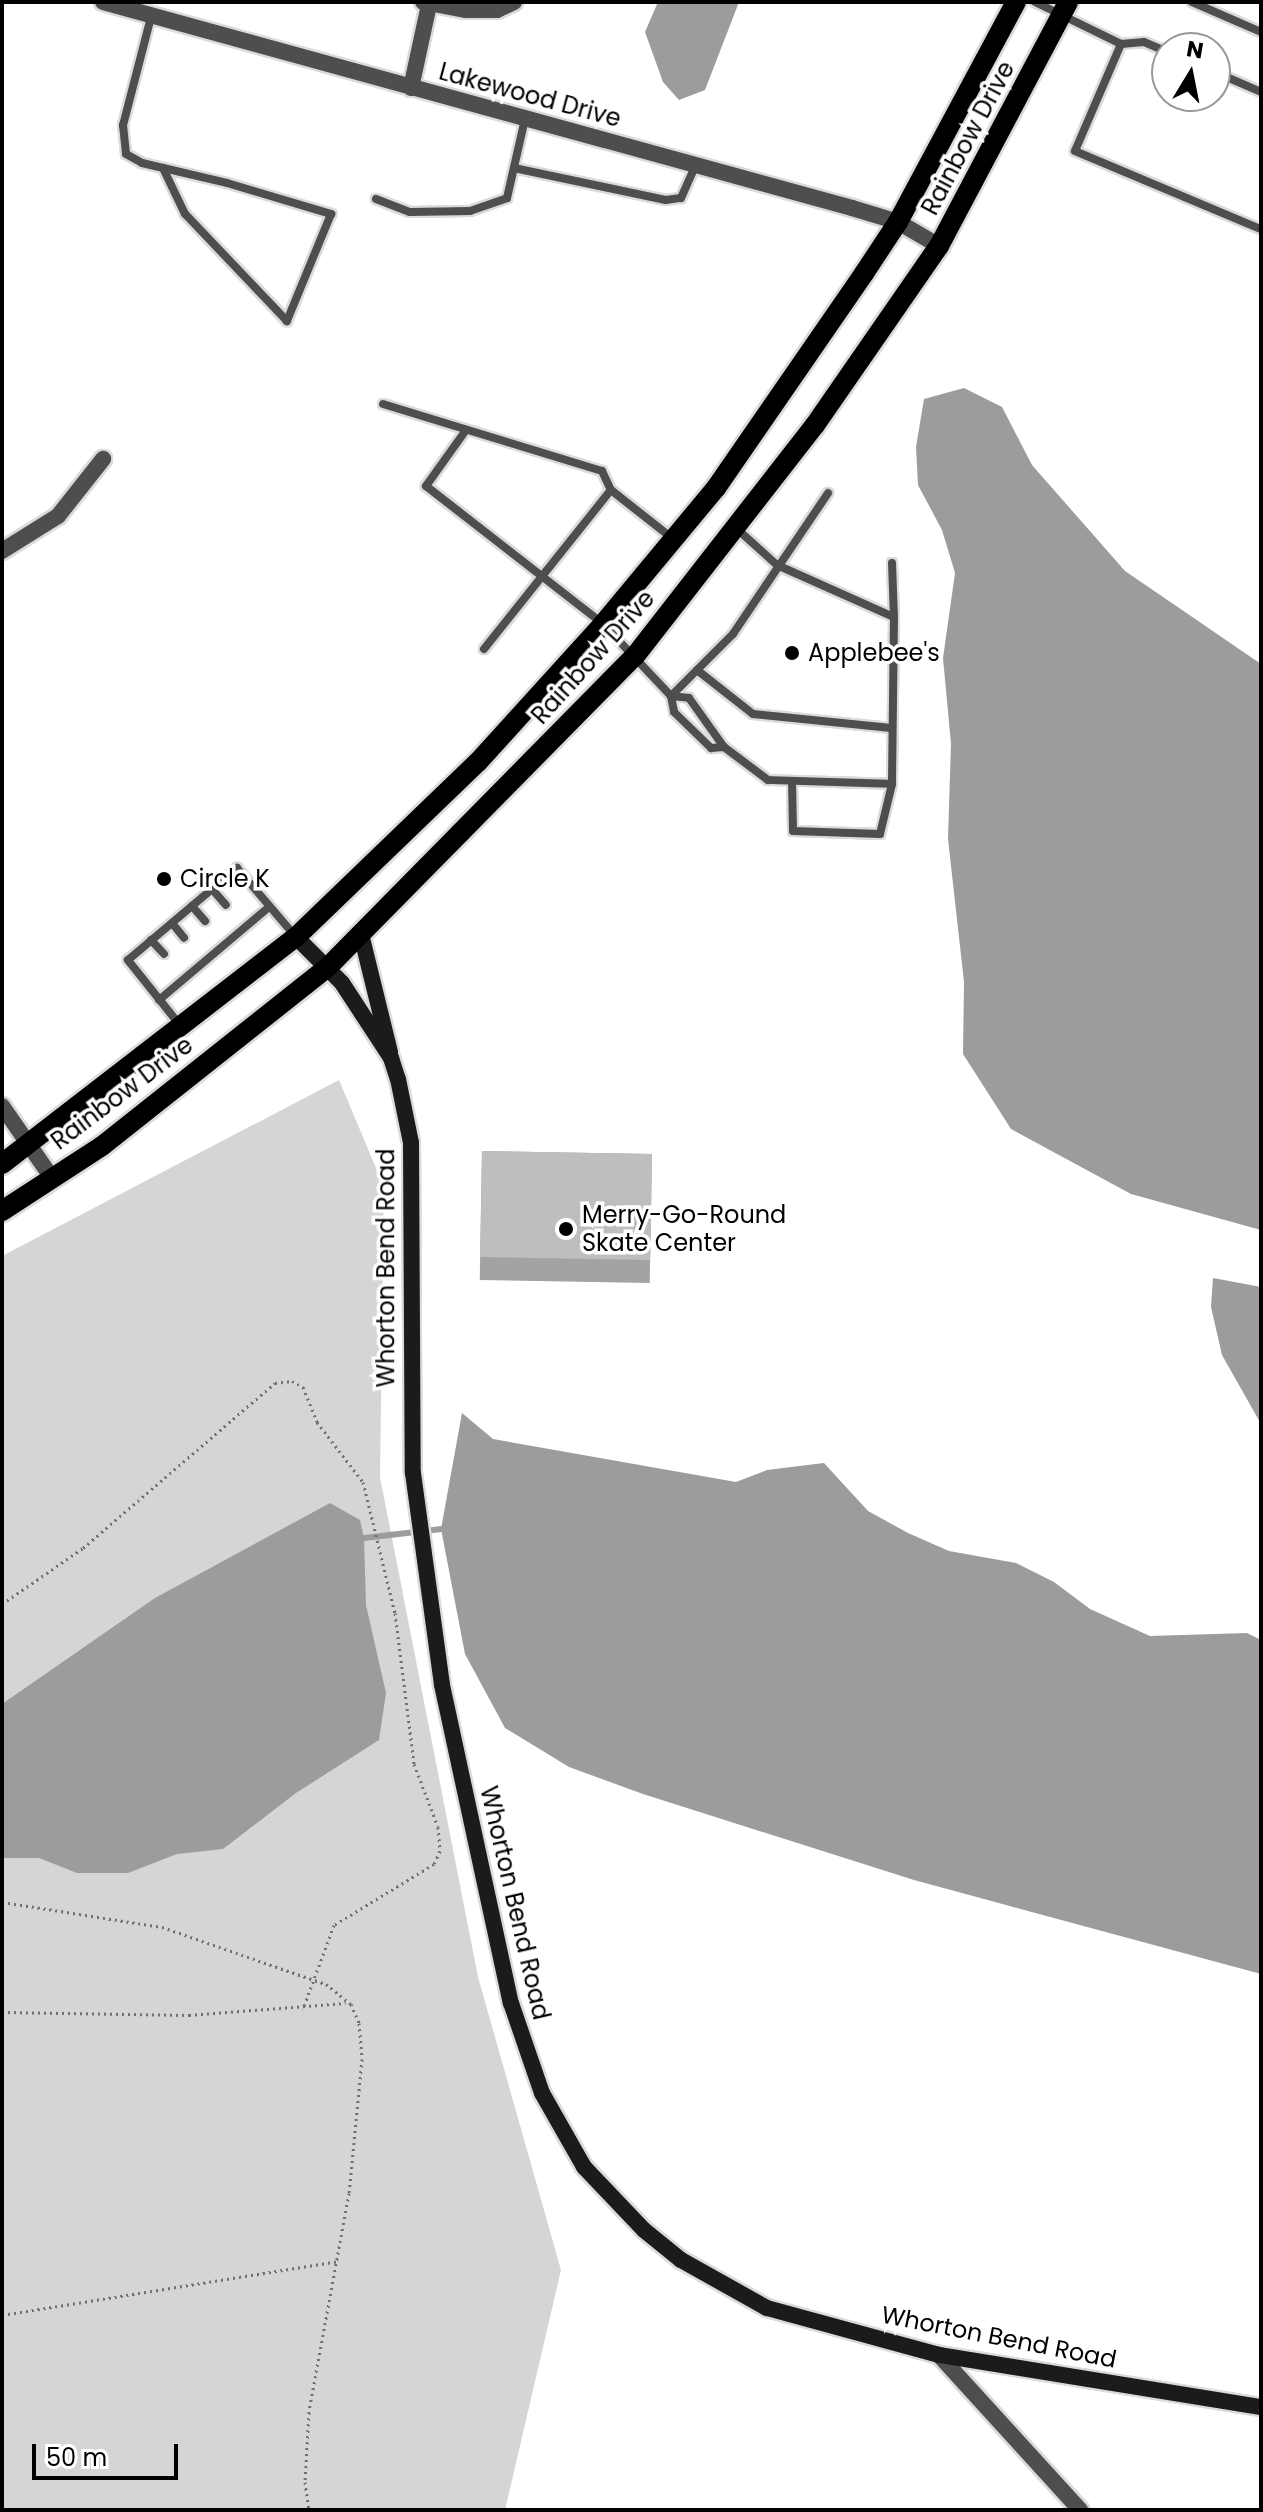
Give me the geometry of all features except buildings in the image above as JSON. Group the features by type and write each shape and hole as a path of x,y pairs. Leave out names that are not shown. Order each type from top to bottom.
{"main road":[{"name":"Rainbow Drive","path":"2,1164 29,1147 182,1029 296,937 478,762 603,624 716,488 898,222 1016,2"},
{"name":"Rainbow Drive","path":"2,1211 102,1146 328,967 635,656 815,425 939,246 1065,8"},
{"path":"361,934 391,1058"},
{"name":"Whorton Bend Road","path":"296,937 328,967 391,1058 411,1143 410,1429 442,1685 511,2003 542,2093 584,2167 644,2230 681,2260 767,2308 939,2355 1261,2407"}],"street":[{"name":"Lakewood Drive","path":"103,2 898,222 939,246"},
{"path":"411,88 426,4 497,10 514,2"},
{"path":"2,551 58,516 103,459"},
{"path":"2,1106 52,1178"},
{"path":"939,2355 1080,2510"}],"lane":[{"path":"1035,2 1065,8 1121,44 1144,42 1151,45"},
{"path":"1192,2 1261,32"},
{"path":"151,17 123,125 126,154 163,168 331,214 287,321 185,214 163,168"},
{"path":"1121,44 1075,151 1261,229"},
{"path":"1231,79 1261,92"},
{"path":"376,199 410,212 470,211 507,198 525,119"},
{"path":"514,168 666,200 681,198 697,164"},
{"path":"383,404 602,471 611,490 673,539"},
{"path":"466,430 426,486 603,624 671,696 674,712 711,748 724,747"},
{"path":"484,649 543,580 611,490"},
{"path":"671,696 733,634 828,493"},
{"path":"735,528 777,565 894,617"},
{"path":"792,781 793,831 880,834 892,784 892,563"},
{"path":"697,670 753,714 891,728"},
{"path":"671,696 689,698 724,747 768,780 892,784"},
{"path":"182,1029 128,960 237,868 296,937"},
{"path":"212,889 226,905"},
{"path":"192,906 205,921"},
{"path":"159,1000 182,975 243,924 269,907"},
{"path":"172,923 184,938"},
{"path":"151,940 164,954"}],"path":[{"path":"2,1604 83,1548 275,1383 292,1381 303,1387 317,1422 363,1482 377,1553 395,1613 414,1764 438,1827 440,1851 434,1864 334,1925 303,2009"},
{"path":"2,1902 162,1927 313,1979 348,2002 359,2023 362,2059 338,2261 309,2412 305,2482 309,2510"},
{"path":"2,2012 189,2015 303,2009 348,2002"},
{"path":"2,2315 338,2261"}],"shaded area":[{"path":"658,2 739,2 705,90 679,100 663,82 645,32"},
{"path":"964,388 1002,407 1032,465 1125,571 1261,664 1261,1230 1131,1194 1011,1129 963,1054 964,982 948,839 951,744 943,658 955,573 942,530 918,485 916,447 924,399"},
{"path":"339,1080 384,1187 380,1477 478,1977 561,2270 505,2510 2,2510 2,1256"},
{"path":"1213,1278 1261,1287 1261,1424 1222,1355 1211,1307"},
{"path":"462,1413 493,1439 736,1482 767,1470 824,1463 868,1511 908,1533 949,1551 1016,1563 1054,1582 1090,1609 1150,1636 1247,1633 1261,1640 1261,1974 914,1880 643,1794 569,1767 505,1728 465,1654 441,1529"},
{"path":"330,1503 360,1520 364,1538 366,1605 386,1693 379,1740 296,1793 223,1849 177,1854 128,1873 77,1873 39,1858 2,1858 2,1704 155,1598"}],"waterway":[{"path":"364,1538 441,1529"}],"place":[{"name":"Applebee's","path":"792,653"},
{"name":"Circle K","path":"164,879"},
{"name":"Merry-Go-Round Skate Center","path":"566,1229"}]}
